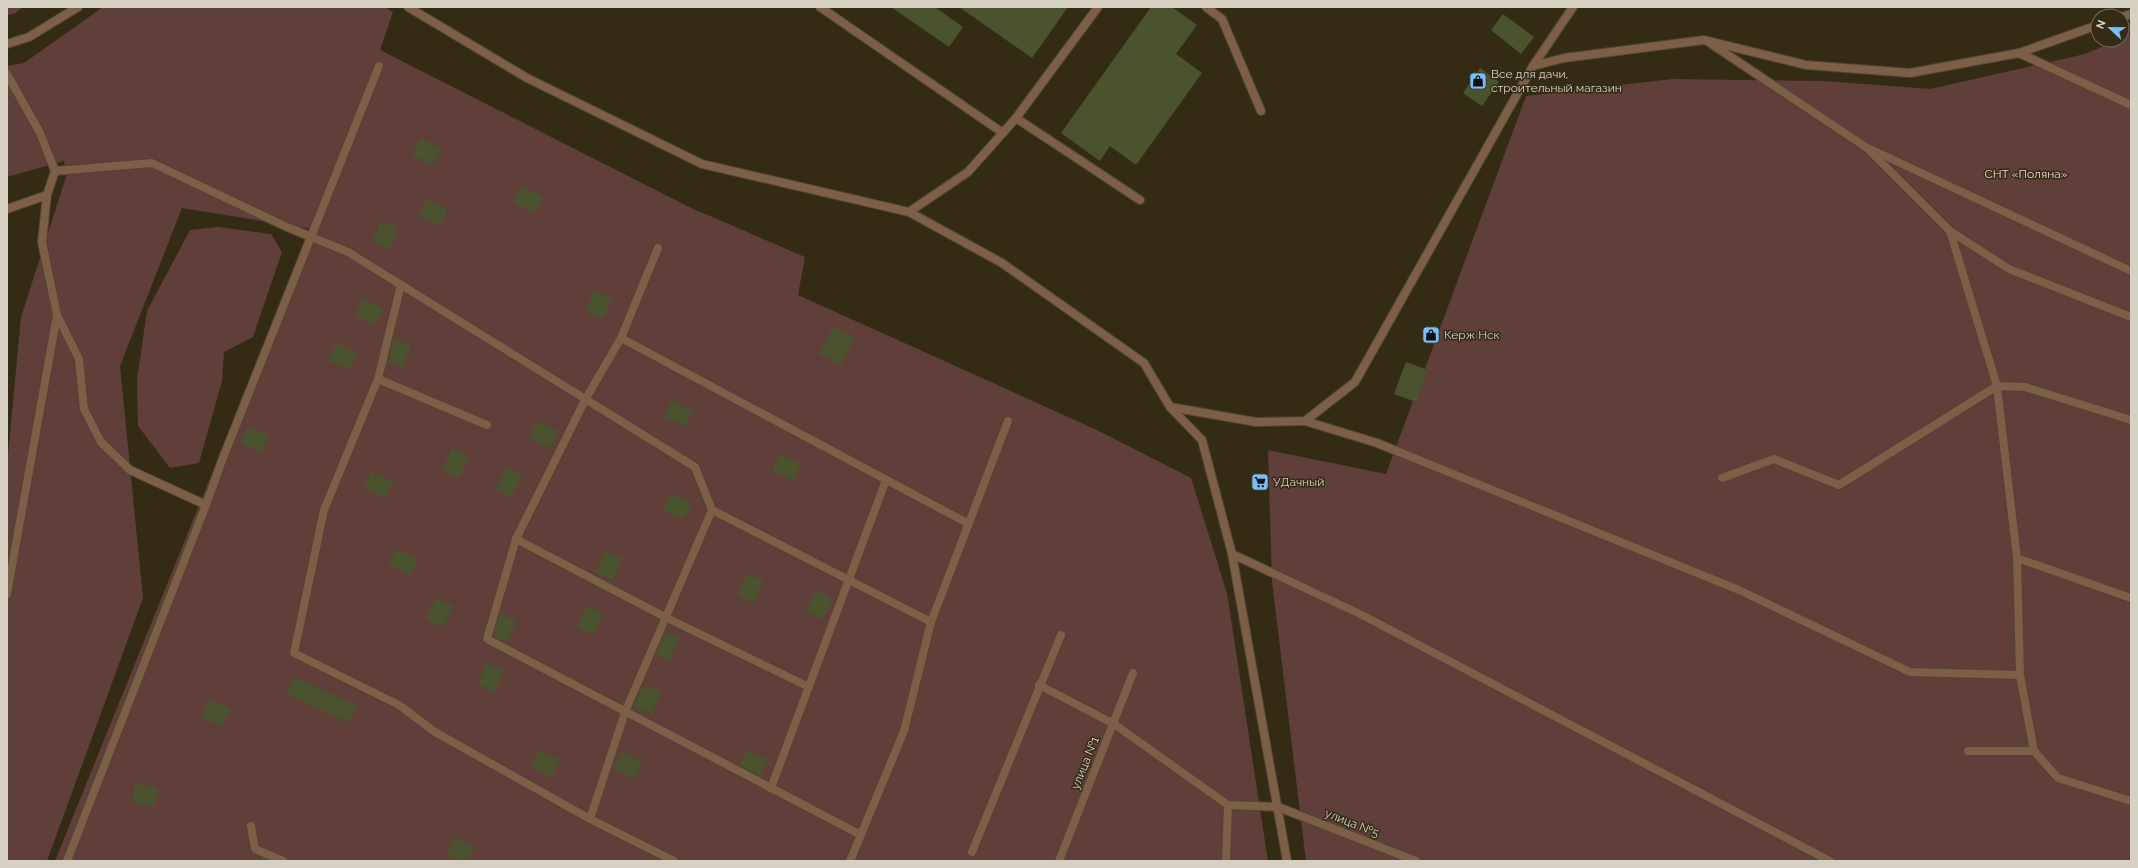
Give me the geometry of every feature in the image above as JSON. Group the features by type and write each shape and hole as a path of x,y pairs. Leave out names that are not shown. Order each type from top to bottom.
{"street":[{"path":"7,44 29,37 78,7"},
{"path":"408,7 418,10 527,78 702,164 909,212 1002,263 1144,363 1170,407 1202,440 1232,554 1287,861"},
{"path":"820,7 1003,133"},
{"path":"909,212 968,172 1016,118 1098,7"},
{"path":"1206,7 1222,19 1261,111"},
{"path":"1305,422 1355,382 1533,66 1572,7"},
{"path":"1533,66 1564,58 1704,40 1806,65 1910,73 2019,53 2090,28"},
{"path":"1704,40 1867,148 2131,271"},
{"path":"2019,53 2131,104"},
{"path":"66,861 310,237 379,66"},
{"path":"7,74 40,133 55,171 47,195 42,242 57,315 79,359 84,409 101,442 130,470 206,505"},
{"path":"1016,118 1140,200"},
{"path":"1867,148 1950,231 2009,269 2131,317"},
{"path":"55,171 152,163 310,237 348,252 695,468 712,510 932,622"},
{"path":"7,209 47,195"},
{"path":"1950,231 1997,386 2018,558 2020,675 2034,751 2058,778 2131,801"},
{"path":"658,248 621,338 585,400 516,539 487,639 861,835"},
{"path":"401,285 378,379 324,510 294,653 399,705 435,732 590,819 674,861"},
{"path":"7,594 57,315"},
{"path":"621,338 969,524"},
{"path":"378,379 487,424"},
{"path":"1722,478 1774,459 1839,485 1997,386 2025,387 2131,420"},
{"path":"1170,407 1256,422 1305,422 1377,443 1739,590 1910,672 2020,675"},
{"path":"850,861 904,731 932,622 1008,421"},
{"path":"771,788 886,480"},
{"path":"590,819 625,712 667,618 712,510"},
{"path":"516,539 667,618 809,687"},
{"path":"1232,554 1362,615 1830,861"},
{"path":"2018,558 2131,598"},
{"path":"972,852 1061,635"},
{"name":"улица №1","path":"1059,861 1133,673"},
{"path":"1040,685 1114,724 1228,805 1226,861"},
{"path":"1968,751 2034,751"},
{"name":"улица №5","path":"1228,805 1278,807 1416,861"},
{"path":"251,826 255,849 283,861"}],"green space":[{"path":"7,7 23,7 14,14 7,15"},
{"path":"103,7 385,7 393,12 380,50 689,207 805,257 798,295 1097,430 1191,478 1227,593 1268,861 55,861 311,229 182,208 120,366 143,598 47,861 7,861 7,465 21,317 66,177 64,161 7,177 7,66 24,63"},
{"name":"СНТ «Поляна»","path":"2130,34 2131,861 1306,861 1272,582 1268,450 1386,474 1526,96 1672,79 1825,81 1930,89 2085,54 2099,48 2130,48"},
{"path":"218,227 271,234 282,252 253,337 224,352 222,381 199,463 170,468 138,426 137,380 147,311 190,230"}],"building":[{"path":"891,7 935,7 963,27 949,47"},
{"path":"959,7 1068,7 1032,58"},
{"path":"1151,7 1172,7 1197,25 1176,54 1202,73 1136,165 1110,146 1100,161 1061,133"},
{"path":"1503,14 1534,37 1521,54 1491,30"},
{"path":"1480,68 1499,82 1482,106 1463,93"},
{"path":"420,138 441,149 433,165 412,155"},
{"path":"522,186 543,196 535,213 513,203"},
{"path":"427,199 448,209 440,226 419,216"},
{"path":"381,220 398,227 390,249 372,242"},
{"path":"594,290 612,298 603,319 585,312"},
{"path":"363,298 384,308 376,325 355,315"},
{"path":"833,327 855,338 841,365 819,354"},
{"path":"394,339 411,345 403,367 388,362"},
{"path":"336,343 357,353 349,370 328,360"},
{"path":"1406,362 1428,370 1416,402 1394,394"},
{"path":"672,400 693,411 685,427 664,417"},
{"path":"537,421 558,431 550,448 529,438"},
{"path":"248,426 269,436 261,453 240,443"},
{"path":"452,448 469,456 459,478 442,470"},
{"path":"780,454 801,464 793,481 772,471"},
{"path":"507,467 523,477 511,497 495,488"},
{"path":"371,471 393,481 385,498 364,488"},
{"path":"671,493 692,503 684,520 663,510"},
{"path":"396,549 418,559 410,576 389,566"},
{"path":"605,551 622,558 612,580 595,572"},
{"path":"747,573 764,581 754,603 737,594"},
{"path":"817,590 833,600 822,620 805,611"},
{"path":"436,598 453,606 443,627 426,619"},
{"path":"586,606 603,613 594,635 577,627"},
{"path":"500,614 517,621 507,642 494,636"},
{"path":"665,632 679,638 670,660 656,654"},
{"path":"487,663 504,671 495,692 478,684"},
{"path":"294,676 357,706 349,723 286,693"},
{"path":"644,685 661,692 652,714 634,706"},
{"path":"208,700 230,708 223,726 202,718"},
{"path":"539,750 560,760 552,777 531,767"},
{"path":"747,750 768,760 760,776 740,765"},
{"path":"622,752 643,762 635,779 614,769"},
{"path":"135,784 158,787 155,806 132,803"},
{"path":"454,838 475,848 469,861 459,861 446,855"}],"place":[{"name":"Все для дачи, строительный магазин","path":"1478,81"},
{"name":"Керж Нск","path":"1431,335"},
{"name":"УДачный","path":"1260,482"}]}
